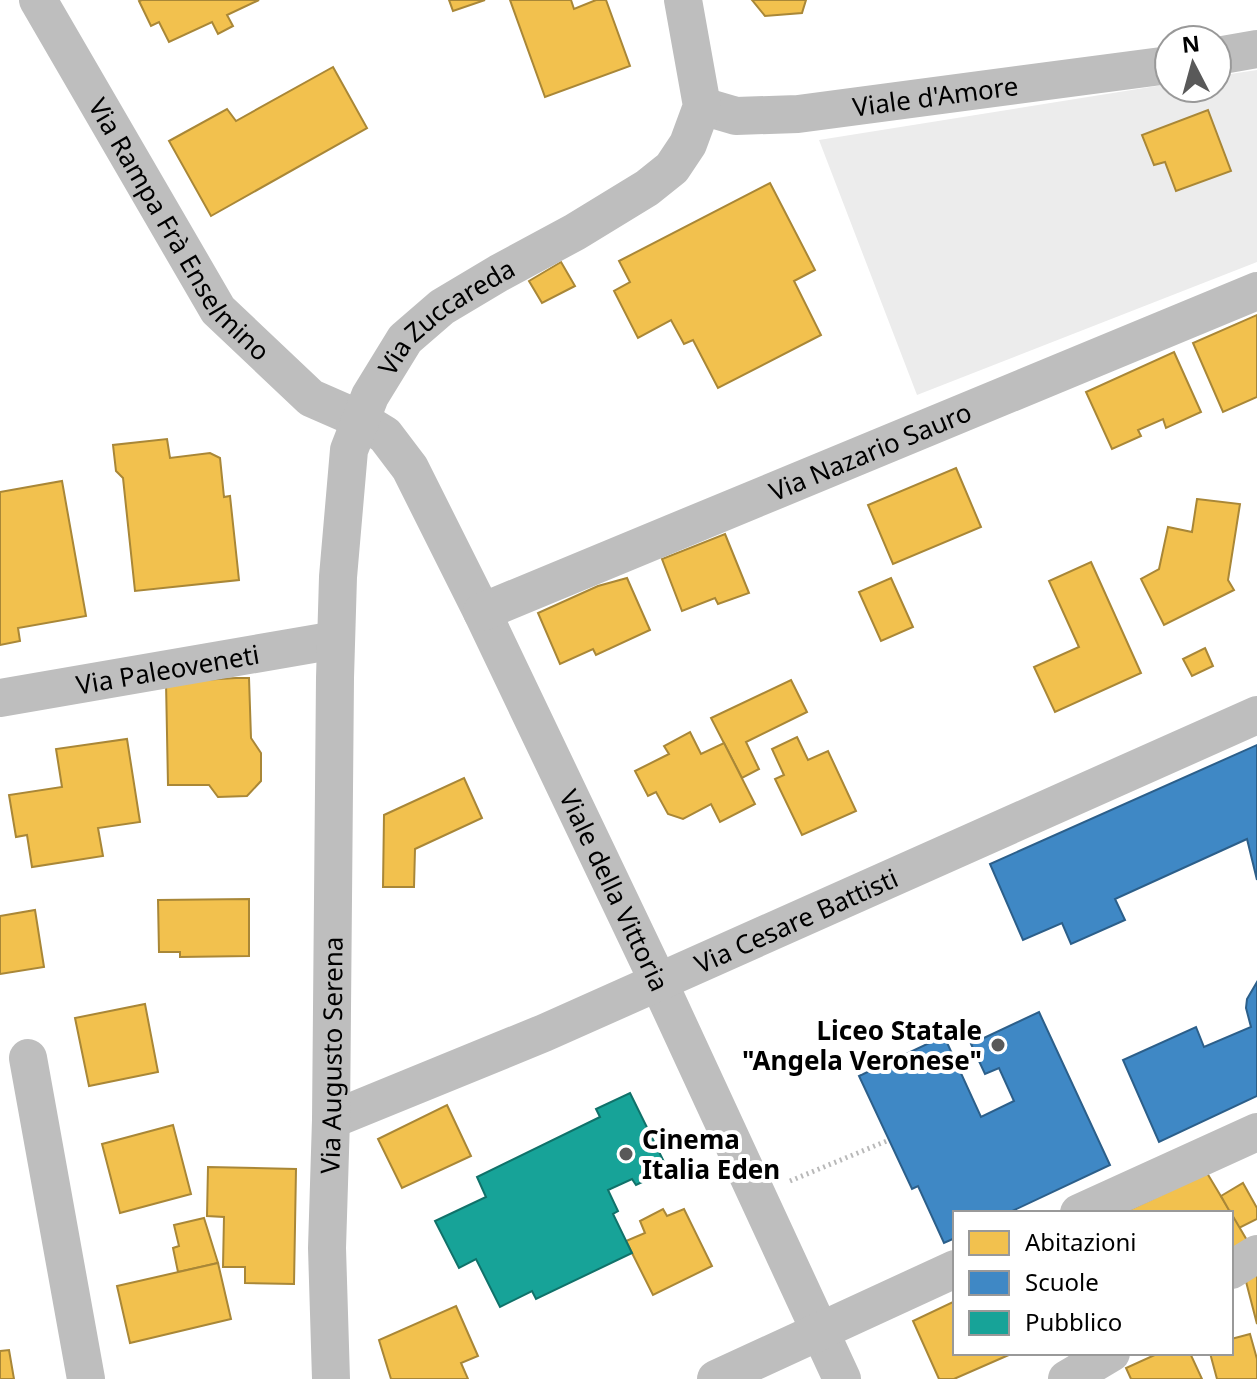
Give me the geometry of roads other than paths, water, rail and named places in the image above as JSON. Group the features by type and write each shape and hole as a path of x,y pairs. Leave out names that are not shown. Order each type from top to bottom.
{"street":[{"name":"Via Rampa Frà Enselmino","path":"38,0 218,310 311,398 359,419"},
{"path":"683,0 702,106"},
{"path":"1233,53 1257,49"},
{"name":"Viale d'Amore","path":"702,106 736,116 798,114 1153,67"},
{"name":"Via Zuccareda","path":"335,730 336,640 343,502 349,450 359,419 383,370 405,339 442,307 647,188 672,168 688,144 702,106"},
{"name":"Via Nazario Sauro","path":"482,612 1257,291"},
{"name":"Viale della Vittoria","path":"359,419 385,435 410,468 658,981 842,1379"},
{"name":"Via Paleoveneti","path":"0,698 336,640"},
{"name":"Via Cesare Battisti","path":"331,1120 544,1033 1257,715"},
{"name":"Via Augusto Serena","path":"331,1379 327,1248 335,730"},
{"path":"28,1058 86,1379"},
{"path":"1083,1211 1257,1132"},
{"path":"1233,1269 1257,1254"},
{"path":"716,1379 953,1270"},
{"path":"1067,1379 1108,1355"}],"place":[{"name":"Liceo Statale \"Angela Veronese\"","path":"998,1045"},
{"name":"Cinema Italia Eden","path":"626,1154"}]}
